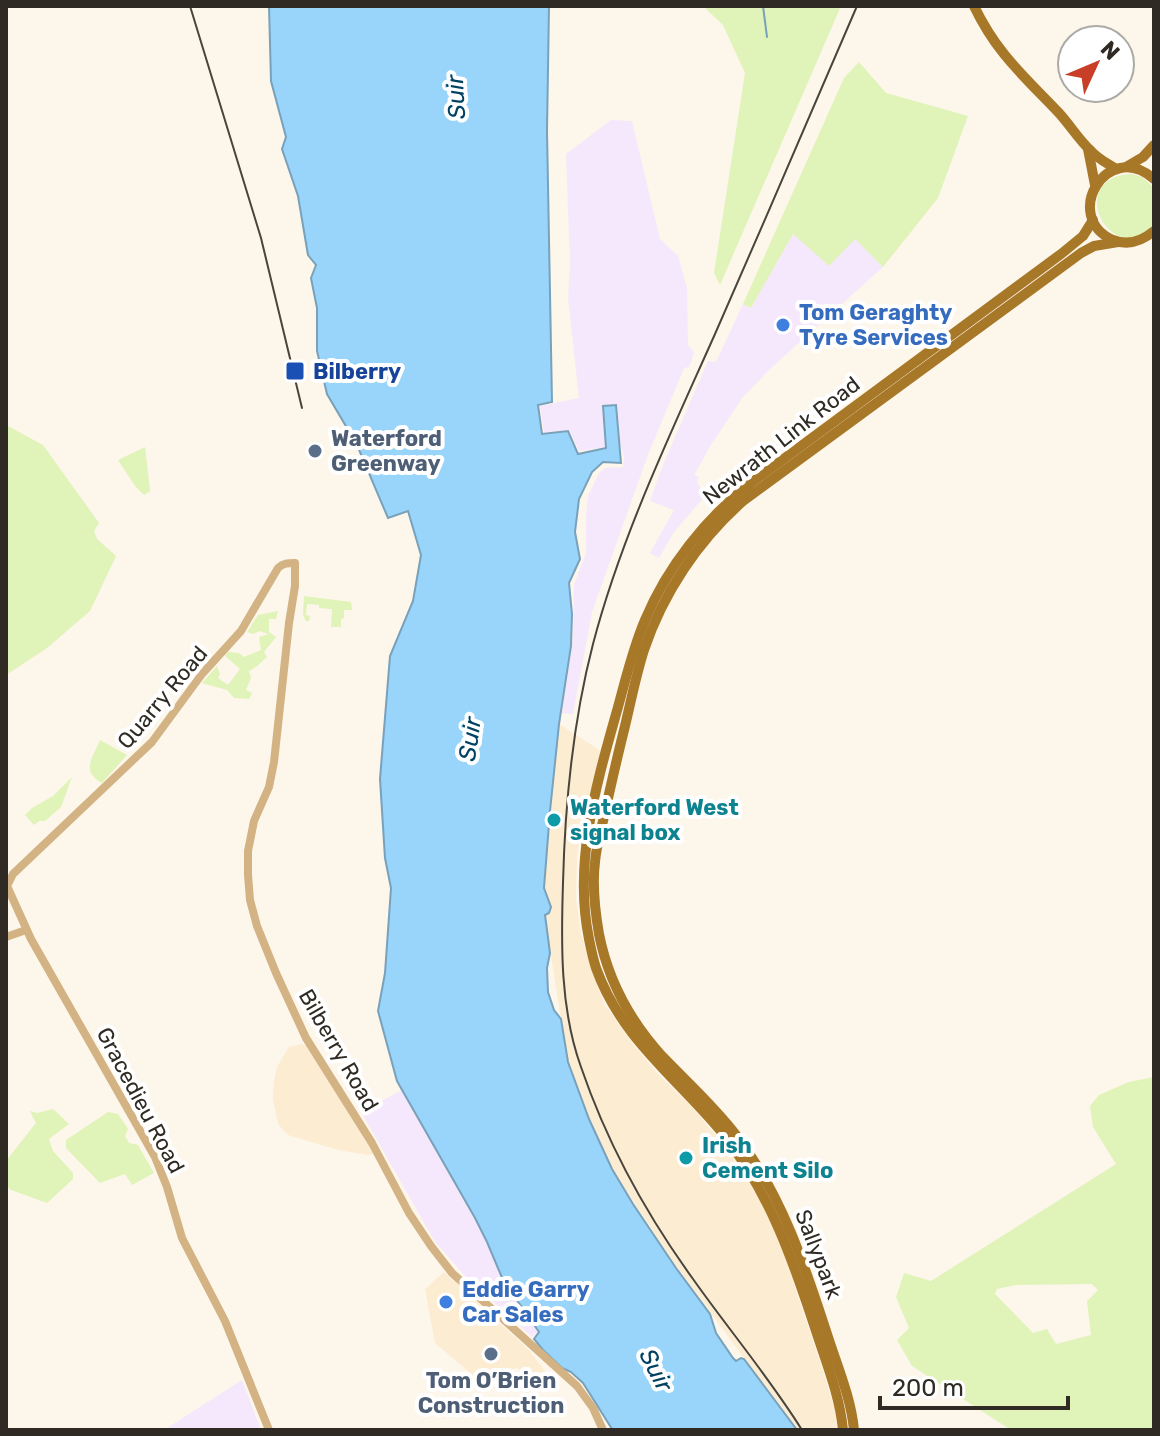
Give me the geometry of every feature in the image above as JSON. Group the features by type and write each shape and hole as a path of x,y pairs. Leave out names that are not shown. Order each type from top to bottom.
{"main road":[{"path":"974,6 1002,54 1058,112 1088,149 1101,160 1121,168 1139,169 1154,179"},
{"path":"1118,242 1100,231 1093,220 1089,207 1091,194 1106,174 1143,157 1154,145"},
{"path":"1088,149 1095,185"},
{"name":"Newrath Link Road","path":"676,1076 639,1044 613,1004 595,966 584,902 583,873 589,822 636,645 655,598 698,534 738,493 1061,254 1083,236 1093,220"},
{"name":"Newrath Link Road","path":"676,1076 622,1000 612,978 599,936 594,894 595,861 627,715 643,653 664,603 690,559 743,501 1081,253 1094,246 1137,241 1154,231"},
{"name":"Sallypark","path":"676,1076 733,1147 774,1217 814,1324 839,1403 843,1430"},
{"name":"Sallypark","path":"676,1076 720,1115 764,1176 782,1211 802,1259 844,1385 854,1430"}],"street":[{"name":"Quarry Road","path":"8,882 152,742 202,674 241,631 278,568 283,564 295,563"},
{"name":"Bilberry Road","path":"295,563 295,586 271,780 254,821 248,851 250,900 257,926 306,1038 372,1143 420,1231 452,1273 577,1386 593,1408 603,1430"},
{"name":"Gracedieu Road","path":"8,882 8,891 26,930 155,1157 182,1238 225,1321 269,1430"},
{"path":"6,937 26,930"}],"shaded area":[{"path":"611,120 632,121 660,239 678,256 687,288 688,345 694,352 689,367 684,368 649,452 592,612 573,714 562,713 573,639 574,585 586,553 588,496 599,473 605,468 623,467 624,457 616,404 602,406 606,447 579,451 569,430 544,433 540,406 579,398 568,298 570,264 566,154"},
{"path":"793,233 855,239 883,267 743,397 694,475 699,477 697,482 705,496 674,532 659,558 650,553 674,510 650,501 662,467 708,361 716,362 743,304 751,308"},
{"path":"559,724 601,751 577,856 576,900 581,934 605,1005 656,1072 691,1106 731,1153 756,1192 777,1234 824,1373 837,1418 836,1430 797,1430 669,1256 612,1169 589,1119 568,1062 546,925 544,888"},
{"path":"308,1046 374,1153 368,1155 338,1150 288,1135 278,1124 273,1099 277,1067 289,1047"},
{"path":"402,1090 487,1242 503,1280 538,1331 532,1337 466,1277 435,1242 361,1112"},
{"path":"444,1272 529,1350 545,1371 536,1380 517,1368 475,1377 435,1343 425,1289"},
{"path":"242,1380 261,1430 164,1430"}],"green space":[{"path":"703,6 841,6 720,285 714,273 745,73 723,25"},
{"path":"859,62 886,93 968,116 938,198 883,267 855,239 829,266 793,234 751,308 743,304 844,78"},
{"path":"1132,174 1142,177 1154,188 1154,223 1139,236 1124,238 1111,231 1101,219 1097,205 1100,190 1111,179"},
{"path":"6,425 43,445 99,523 94,531 97,539 116,556 90,611 47,648 6,675"},
{"path":"145,447 150,491 144,495 118,460"},
{"path":"304,596 351,602 352,610 344,610 341,627 331,627 332,609 307,604 306,615 310,616 306,621 303,615"},
{"path":"278,611 276,619 269,619 269,632 276,637 264,652 267,657 249,671 251,678 246,690 252,693 249,699 234,698 227,690 202,683 217,666 218,678 228,685 240,669 225,656 228,652 244,657 261,650 259,637 269,634 247,632 258,615"},
{"path":"100,740 127,755 102,783 91,774 90,769"},
{"path":"72,777 61,807 45,821 34,825 25,815 53,796"},
{"path":"1154,1077 1154,1430 1011,1430 912,1366 897,1340 909,1328 896,1297 904,1273 931,1281 1116,1164 1093,1127 1090,1106 1099,1095 1129,1082","holes":["1092,1284 1098,1290 1087,1301 1091,1335 1056,1344 1047,1329 1033,1333 995,1294 997,1289 1016,1285"]},
{"path":"53,1109 69,1124 49,1139 53,1151 73,1173 73,1179 47,1203 11,1190 6,1185 6,1161 36,1123 30,1111 37,1113"},
{"path":"108,1112 118,1114 128,1129 125,1136 129,1143 138,1145 154,1173 132,1185 125,1174 100,1183 66,1148 66,1140"}],"water":[{"name":"Suir","path":"269,6 549,6 547,131 552,402 538,405 542,434 568,431 578,454 606,448 603,406 616,405 621,463 603,462 592,472 579,499 575,532 580,559 569,583 571,646 559,724 544,888 551,907 545,915 550,953 548,992 554,1010 561,1019 568,1062 612,1169 676,1268 710,1314 716,1333 733,1358 736,1361 744,1359 797,1430 612,1429 583,1383 562,1368 534,1339 539,1332 503,1280 475,1218 397,1081 378,1011 385,973 391,888 385,858 380,779 390,656 413,601 421,555 408,511 388,518 357,445 327,394 317,351 317,308 311,278 316,265 308,255 298,196 282,149 286,137 271,81"}],"waterway":[{"path":"763,6 767,37"}],"railway":[{"path":"190,6 261,238 302,408"},
{"path":"802,1430 659,1229 615,1150 591,1095 574,1045 563,976 564,853 571,762 580,703 604,604 664,448 857,6"}],"place":[{"name":"Tom Geraghty Tyre Services","path":"783,325"},
{"name":"Bilberry","path":"295,371"},
{"name":"Waterford Greenway","path":"315,451"},
{"name":"Waterford West signal box","path":"554,820"},
{"name":"Irish Cement Silo","path":"686,1158"},
{"name":"Eddie Garry Car Sales","path":"446,1302"},
{"name":"Tom O’Brien Construction","path":"491,1354"}]}
